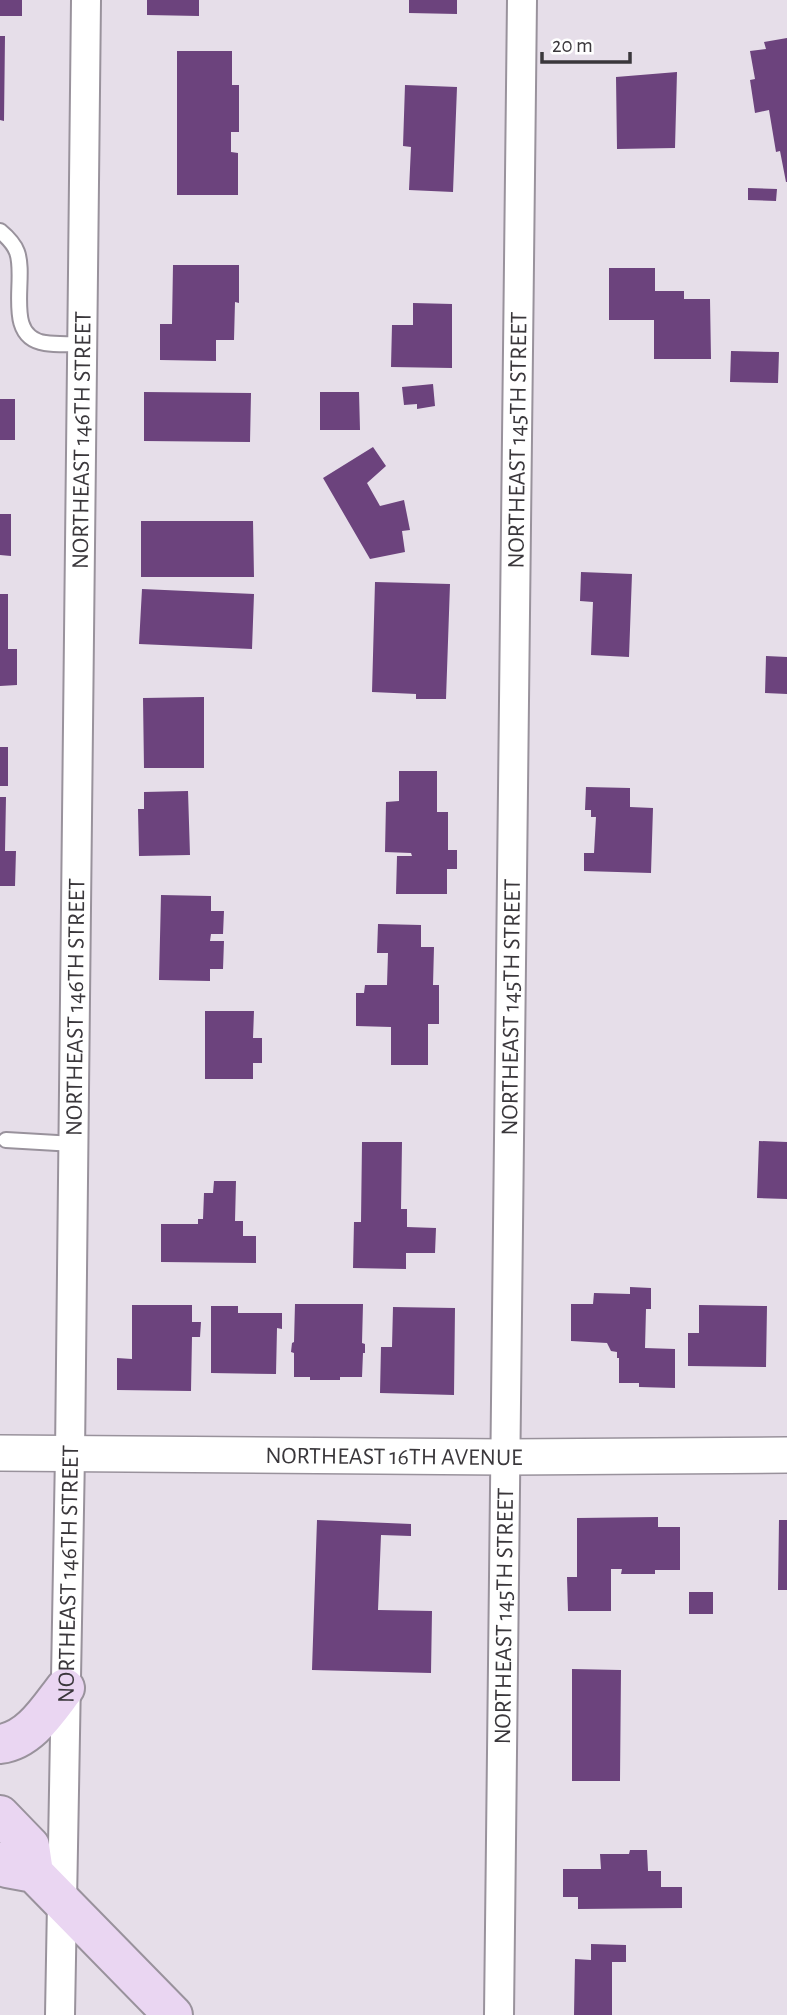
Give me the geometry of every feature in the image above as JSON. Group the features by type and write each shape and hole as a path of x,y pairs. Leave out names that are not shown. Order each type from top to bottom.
{"main road":[{"path":"0,1744 21,1737 39,1722 65,1688"},
{"path":"0,1815 30,1846 17,1867 61,1901 173,2015"}],"street":[{"name":"NORTHEAST 146TH STREET","path":"60,2015 74,1144 86,0"},
{"name":"NORTHEAST 145TH STREET","path":"499,2015 522,0"},
{"name":"NORTHEAST 16TH AVENUE","path":"0,1453 504,1457 787,1455"}],"lane":[{"path":"0,231 18,253 20,324 30,337 43,343 83,344"},
{"path":"6,1140 74,1144"}],"building":[{"path":"0,0 22,0 22,16 0,16"},
{"path":"147,0 199,0 199,16 147,15"},
{"path":"409,0 457,0 457,14 409,13"},
{"path":"0,36 5,36 4,121 0,120"},
{"path":"787,38 786,182 780,151 776,152 769,110 755,113 750,80 755,79 750,51 766,49 764,42"},
{"path":"177,51 232,51 232,85 239,85 239,132 231,132 231,152 238,153 238,195 177,195"},
{"path":"677,72 675,148 617,149 616,77"},
{"path":"405,85 457,87 453,192 409,190 411,147 403,146"},
{"path":"748,188 777,189 776,201 748,200"},
{"path":"173,265 239,265 239,303 235,302 234,340 216,340 216,361 160,360 160,324 172,324"},
{"path":"609,268 655,268 655,291 684,291 684,299 710,299 711,359 654,359 654,320 609,320"},
{"path":"413,303 452,304 452,368 391,367 392,325 413,325"},
{"path":"731,351 779,352 778,383 730,382"},
{"path":"433,384 435,406 417,409 417,404 404,405 402,387"},
{"path":"144,392 251,393 250,442 144,441"},
{"path":"320,392 359,392 360,430 320,430"},
{"path":"0,399 15,399 15,440 0,440"},
{"path":"373,447 386,466 367,483 380,506 404,500 410,530 402,531 405,552 370,559 323,478"},
{"path":"0,514 11,514 11,556 0,555"},
{"path":"141,521 253,521 254,577 141,577"},
{"path":"581,572 632,574 629,657 591,655 593,602 580,601"},
{"path":"375,582 450,584 446,699 416,699 416,694 372,692"},
{"path":"142,589 254,594 252,649 139,644"},
{"path":"0,594 8,594 8,649 17,649 17,685 0,686"},
{"path":"766,656 787,657 787,694 765,693"},
{"path":"204,697 204,768 144,768 143,698"},
{"path":"0,747 8,747 8,786 0,786"},
{"path":"399,771 437,771 437,812 448,812 448,850 457,850 457,869 447,869 447,894 396,894 397,856 412,856 411,853 385,852 386,802 399,801"},
{"path":"586,787 630,788 630,807 653,808 651,873 584,871 584,853 594,853 596,817 591,817 591,810 585,810"},
{"path":"188,791 190,855 139,856 138,809 144,809 144,792"},
{"path":"0,797 6,797 5,851 16,851 15,886 0,886"},
{"path":"161,895 211,896 211,911 224,911 223,934 211,934 210,941 224,941 223,969 210,969 210,981 159,980"},
{"path":"378,924 421,925 421,947 434,947 433,985 439,985 439,1024 428,1024 428,1065 391,1065 391,1027 356,1026 356,993 364,993 365,985 387,985 388,953 377,953"},
{"path":"205,1011 254,1011 253,1038 262,1038 262,1063 253,1063 253,1079 205,1079"},
{"path":"759,1141 787,1142 787,1199 757,1198"},
{"path":"362,1142 402,1142 401,1209 407,1209 407,1227 436,1228 435,1253 406,1253 406,1269 353,1268 354,1222 361,1222"},
{"path":"214,1181 236,1181 235,1221 243,1221 243,1236 256,1236 256,1263 161,1262 161,1224 198,1224 198,1219 203,1219 204,1193 213,1193"},
{"path":"630,1287 651,1288 651,1309 646,1309 645,1348 675,1349 675,1388 639,1387 639,1383 619,1383 619,1358 617,1352 611,1351 607,1343 571,1341 571,1304 593,1304 594,1293 630,1294"},
{"path":"295,1304 363,1304 362,1343 365,1344 365,1353 362,1377 310,1380 310,1377 294,1377 294,1353 291,1352 294,1342"},
{"path":"132,1305 192,1305 192,1322 201,1322 200,1337 192,1337 191,1391 117,1390 117,1358 132,1359"},
{"path":"699,1305 767,1306 766,1367 688,1366 688,1333 699,1333"},
{"path":"211,1306 238,1306 238,1313 282,1313 282,1329 277,1328 276,1374 211,1373"},
{"path":"393,1307 455,1308 454,1395 380,1393 381,1347 392,1347"},
{"path":"658,1517 658,1527 680,1527 680,1570 655,1570 655,1574 621,1574 622,1569 611,1569 611,1611 568,1611 567,1577 577,1577 577,1518"},
{"path":"317,1520 411,1524 411,1536 381,1535 378,1610 432,1611 431,1673 312,1670"},
{"path":"779,1520 787,1520 787,1590 778,1590"},
{"path":"689,1592 713,1592 713,1614 689,1614"},
{"path":"572,1669 621,1670 620,1781 572,1781"},
{"path":"630,1850 647,1850 648,1871 661,1871 661,1887 682,1887 682,1908 578,1909 578,1897 563,1897 563,1869 601,1869 600,1854 629,1854"},
{"path":"591,1944 626,1945 626,1962 612,1962 612,2015 574,2015 575,1959 591,1960"}]}
